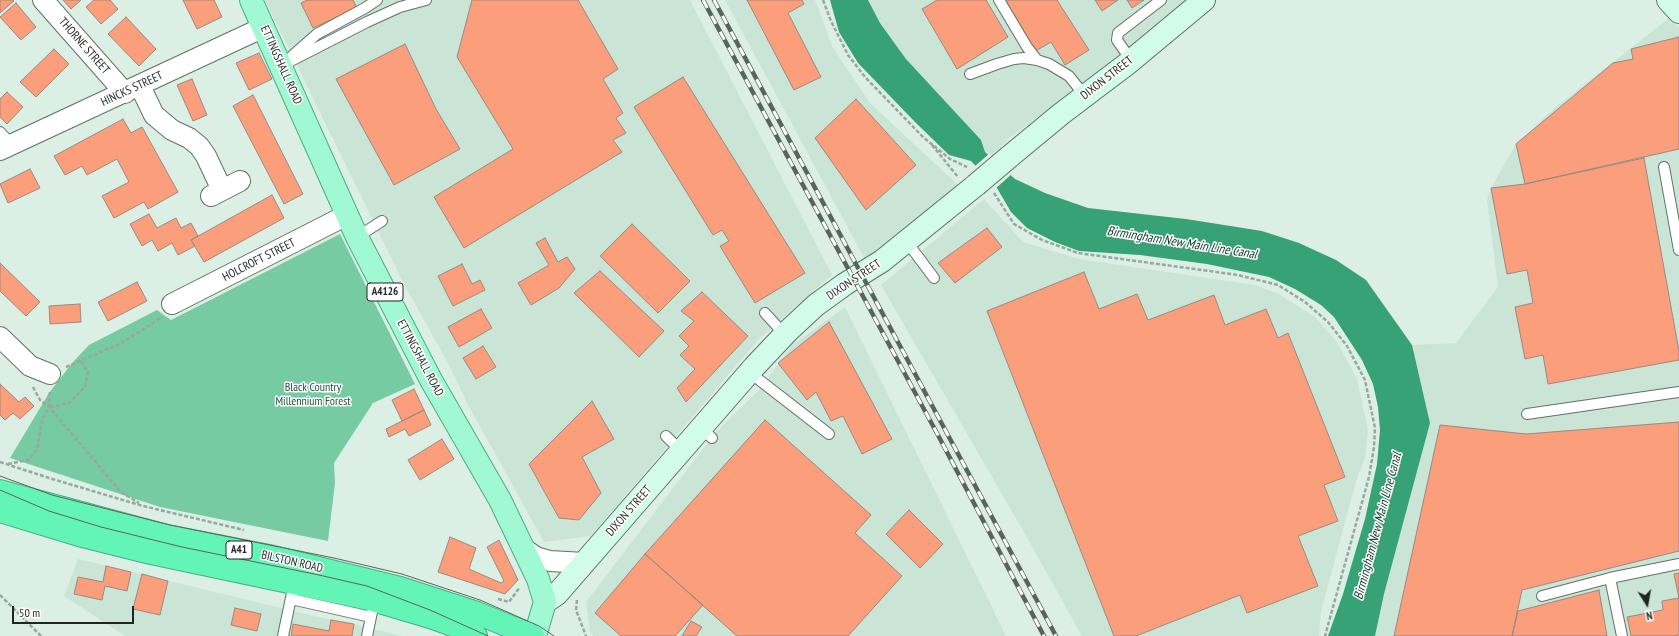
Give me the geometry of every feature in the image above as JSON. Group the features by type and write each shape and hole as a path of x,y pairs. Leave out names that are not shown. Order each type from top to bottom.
{"highway":[{"name":"BILSTON ROAD","path":"0,491 167,536 269,556 400,588 477,613 534,636"},
{"name":"BILSTON ROAD","path":"0,511 100,541 151,553 292,591 373,609 430,617 461,628 476,636"}],"main road":[{"name":"ETTINGSHALL ROAD","path":"251,0 357,237 431,380 500,500 542,589 545,602"},
{"path":"534,636 545,602"}],"street":[{"name":"THORNE STREET","path":"43,0 132,89 154,115 167,126 189,138 199,146 206,156 216,193 240,181"},
{"name":"DIXON STREET","path":"545,602 557,594 636,508 673,443 706,433 749,372 816,305 845,284 882,261 907,242 1009,157 1204,0"},
{"path":"1668,0 1679,12"},
{"name":"HINCKS STREET","path":"4,142 132,89 264,27"},
{"name":"HOLCROFT STREET","path":"172,304 347,215"},
{"path":"0,337 30,366 50,374"},
{"path":"524,549 536,557 550,561 584,563"}],"lane":[{"path":"281,66 317,34 377,0"},
{"path":"281,66 367,22 400,7 426,0"},
{"path":"999,0 1027,47 1037,60"},
{"path":"1131,60 1117,40 1118,33 1161,0"},
{"path":"970,74 1014,59 1024,58 1037,60 1048,64 1069,76 1085,96"},
{"path":"1664,166 1679,250"},
{"path":"357,237 382,221"},
{"path":"907,242 934,278"},
{"path":"765,313 785,335"},
{"path":"749,372 829,434"},
{"path":"1527,414 1679,392"},
{"path":"1542,596 1610,578 1679,564"},
{"path":"1610,578 1622,636"},
{"path":"284,636 292,591"},
{"path":"367,636 373,609"}],"path":[{"path":"823,0 831,21 848,55 865,77 928,140 950,159 966,167 1014,224 1042,240 1078,253 1238,275 1278,285 1305,302 1322,317 1347,346 1365,380 1375,428 1374,447 1369,477 1325,636"},
{"path":"928,140 961,181 980,182"},
{"path":"50,374 122,343 160,320 172,304"},
{"path":"49,407 69,403 85,387 88,372 81,361"},
{"path":"6,465 28,460 37,450 42,420 49,407"},
{"path":"49,407 121,492 143,506"},
{"path":"0,462 143,506 247,531"},
{"path":"492,598 509,602 522,585"},
{"path":"0,595 41,636"}],"shaded area":[{"path":"265,0 690,0 832,275 759,339 591,536 544,542 467,403 448,363 405,286"},
{"path":"725,0 815,0 833,48 870,103 958,185 867,263"},
{"path":"868,0 1192,0 1077,89 1009,138 992,155 985,152 981,140 906,59 880,23"},
{"path":"1669,18 1679,28 1679,636 1375,636 1384,594 1430,423 1412,345 1456,343 1498,287 1487,200 1491,188 1516,144 1556,107"},
{"path":"984,199 1023,242 1079,259 1255,285 1279,294 1315,317 1337,342 1357,379 1368,430 1365,458 1357,478 1321,611 1319,636 1082,636 1025,534 881,285"},
{"path":"845,307 1006,636 594,636 590,633 586,602 716,432 760,389 791,346"},
{"path":"78,559 402,636 125,636 64,596"}],"green space":[{"name":"Black Country Millennium Forest","path":"340,234 415,384 373,403 334,463 335,483 328,541 160,507 10,458 49,393 73,362 89,345 157,310 171,320"}],"water":[{"name":"Birmingham New Main Line Canal","path":"830,0 868,0 880,23 906,59 981,140 985,152 1015,179 1045,193 1088,208 1186,219 1262,231 1299,243 1336,260 1366,280 1412,345 1430,423 1384,594 1375,636 1328,636 1343,594 1365,519 1377,464 1380,430 1378,407 1373,384 1362,360 1334,317 1321,305 1295,289 1269,277 1207,264 1140,255 1079,251 1055,242 1027,228 1011,212 997,188 971,161 949,155 858,63 839,32"}],"pier":[{"path":"990,153 1013,173 995,189 974,167"}],"building":[{"path":"0,0 13,0 14,1 0,13"},
{"path":"63,0 81,0 71,9"},
{"path":"94,0 110,0 118,9 101,24 86,7"},
{"path":"183,0 214,0 222,17 197,29"},
{"path":"307,0 353,0 357,8 313,28 301,3"},
{"path":"472,0 578,0 618,69 603,79 623,113 616,118 626,133 613,140 622,152 464,248 434,197 513,149 457,57"},
{"path":"747,0 802,0 804,4 788,13 821,77 794,90"},
{"path":"937,0 986,0 1008,37 957,69 922,9"},
{"path":"1002,0 1057,0 1089,50 1065,65 1051,42 1034,52"},
{"path":"1095,0 1118,0 1102,11"},
{"path":"1127,0 1144,0 1132,8"},
{"path":"16,3 36,27 21,40 0,17"},
{"path":"126,17 156,49 139,66 108,34"},
{"path":"1679,37 1679,149 1525,184 1516,144 1613,63 1633,59 1631,49"},
{"path":"405,44 436,109 460,149 394,185 336,79"},
{"path":"54,49 69,64 36,97 20,82"},
{"path":"259,53 272,79 249,90 236,63"},
{"path":"683,77 805,273 755,303 720,246 729,241 722,230 713,235 634,107"},
{"path":"192,79 207,115 193,121 177,85"},
{"path":"7,92 23,107 7,124 0,117 0,99"},
{"path":"253,95 303,194 284,204 233,106"},
{"path":"856,99 916,165 866,210 815,138"},
{"path":"123,119 131,133 142,127 178,192 148,209 144,202 114,218 102,196 129,182 117,159 87,175 82,166 65,175 54,156"},
{"path":"1644,158 1679,351 1679,360 1548,384 1543,355 1525,359 1515,307 1533,303 1527,270 1507,274 1491,188 1525,184"},
{"path":"30,169 40,188 8,203 0,184"},
{"path":"272,195 284,218 204,262 191,240"},
{"path":"149,214 157,228 176,218 181,228 191,223 198,236 191,240 195,246 178,255 172,243 158,251 152,240 142,246 130,224"},
{"path":"632,224 690,281 658,313 600,256"},
{"path":"987,228 1002,247 955,283 938,263"},
{"path":"545,238 558,262 567,257 575,269 559,288 531,305 518,283 549,265 536,243"},
{"path":"0,263 40,302 26,316 0,291"},
{"path":"462,264 472,284 480,280 485,290 453,306 438,276"},
{"path":"600,271 664,331 639,357 574,293"},
{"path":"1084,272 1099,309 1137,294 1148,320 1214,295 1225,325 1266,309 1278,338 1288,333 1345,477 1324,485 1338,521 1298,536 1318,586 1247,613 1240,595 1136,636 1114,636 987,311"},
{"path":"137,282 147,301 108,321 98,302"},
{"path":"702,292 748,336 686,402 677,388 695,369 680,355 689,346 679,336 694,321 681,311"},
{"path":"80,304 81,322 50,324 49,306"},
{"path":"481,309 492,328 459,347 448,327"},
{"path":"829,322 892,439 862,454 843,416 831,421 816,392 807,400 778,363"},
{"path":"483,346 496,367 476,379 463,358"},
{"path":"0,384 19,402 25,397 34,406 20,419 13,413 5,420 0,415"},
{"path":"414,389 424,410 402,421 392,400"},
{"path":"592,401 614,439 582,457 601,493 579,520 559,518 529,464"},
{"path":"424,410 431,425 409,436 405,429 389,437 386,429"},
{"path":"765,420 871,515 855,533 902,576 848,636 737,636 645,554"},
{"path":"1679,422 1679,551 1522,590 1512,636 1394,636 1440,425 1526,434"},
{"path":"442,439 454,459 420,480 408,460"},
{"path":"909,510 943,544 920,568 886,534"},
{"path":"450,537 476,548 469,569 501,583 504,581 487,547 499,540 518,580 505,594 438,572"},
{"path":"645,554 703,605 675,636 621,636 595,613"},
{"path":"106,566 131,572 127,591 105,586 102,600 74,594 78,577 103,582"},
{"path":"1679,573 1679,598 1674,574"},
{"path":"142,574 168,581 160,615 133,609"},
{"path":"1599,590 1607,636 1512,636 1518,611"},
{"path":"1679,598 1679,635 1631,636 1627,617 1663,610 1662,601"},
{"path":"235,608 261,614 257,631 231,625"},
{"path":"331,620 354,624 352,636 291,636 293,624 329,631"},
{"path":"691,621 702,627 696,636 682,636"}],"tram line":[{"path":"0,476 52,495 170,525 334,558 402,574 480,600 539,626 554,636"},
{"path":"0,490 49,511 101,527 182,547 367,586 430,610 488,636"}],"railway":[{"path":"703,0 939,437 1044,636"},
{"path":"714,0 1056,636"}]}
